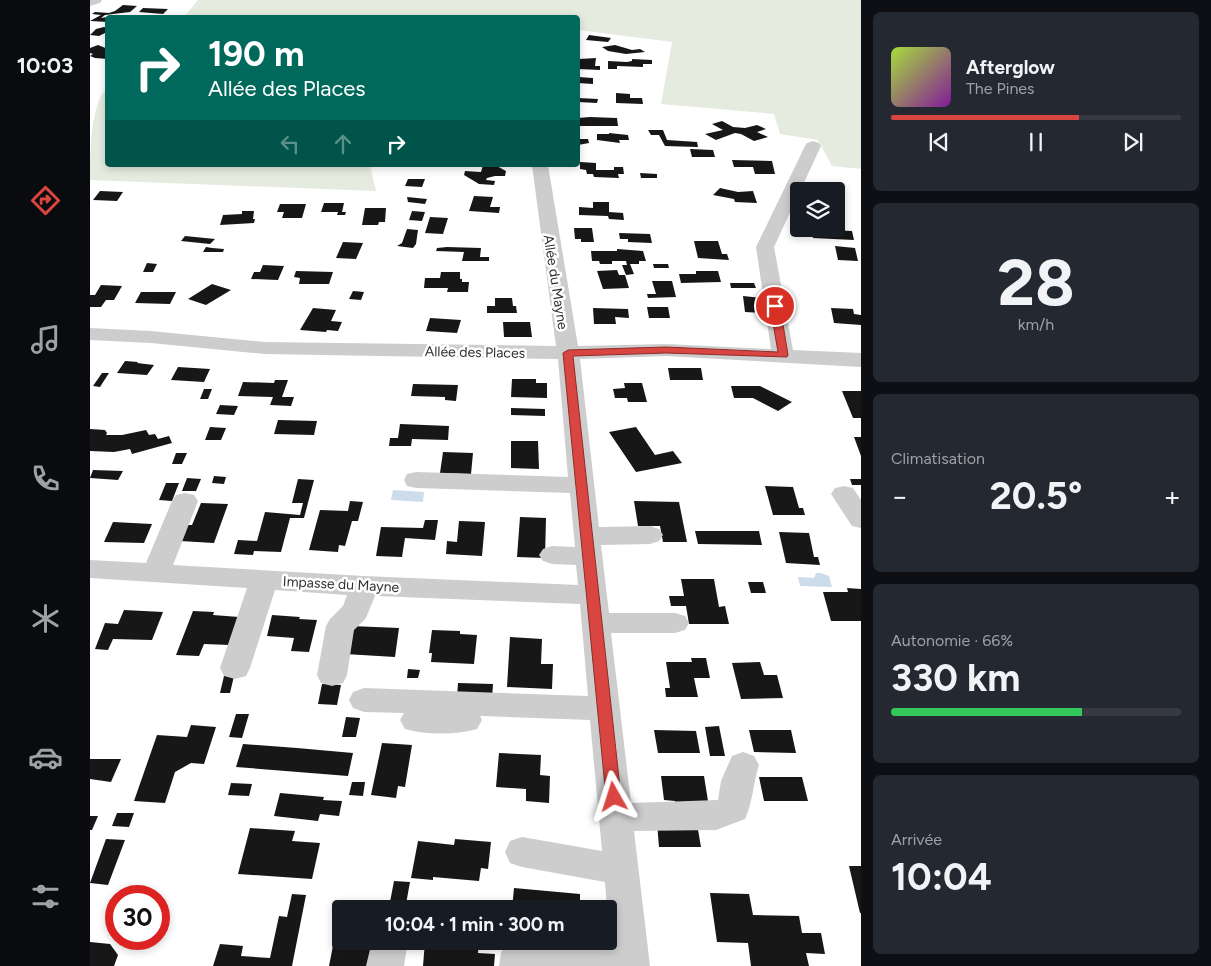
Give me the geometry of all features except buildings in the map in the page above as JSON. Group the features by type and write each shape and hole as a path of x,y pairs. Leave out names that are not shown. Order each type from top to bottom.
{"street":[{"path":"90,2 96,0"},
{"path":"783,355 765,247 813,146"},
{"name":"Allée du Mayne","path":"540,167 568,353 631,961"},
{"name":"Allée des Places","path":"90,334 151,337 266,348 568,353 666,350 861,360"},
{"path":"416,480 581,485"},
{"path":"853,494 861,520"},
{"path":"156,573 185,501"},
{"path":"552,556 587,547 650,536"},
{"name":"Impasse du Mayne","path":"90,569 364,586 593,595"},
{"path":"244,661 270,580"},
{"path":"332,675 340,626 356,611 364,586"},
{"path":"596,624 675,623"},
{"path":"364,700 605,714"},
{"path":"416,720 605,714"},
{"path":"616,817 716,816 733,808 743,765"},
{"path":"522,852 621,870"},
{"path":"385,966 388,950"},
{"path":"518,966 520,953 631,961"}],"shaded area":[{"path":"198,0 861,0 861,169 832,166 818,140 780,134 774,114 661,104 672,42 580,30 580,15 186,15"},
{"path":"105,91 105,167 370,167 376,191 90,180 92,131 101,96"}],"water":[{"path":"393,490 424,492 423,502 391,500"},
{"path":"816,573 829,576 832,587 800,586 798,577 814,578"}],"route":[{"path":"614,797 568,353 666,350 783,355 775,306"}]}
